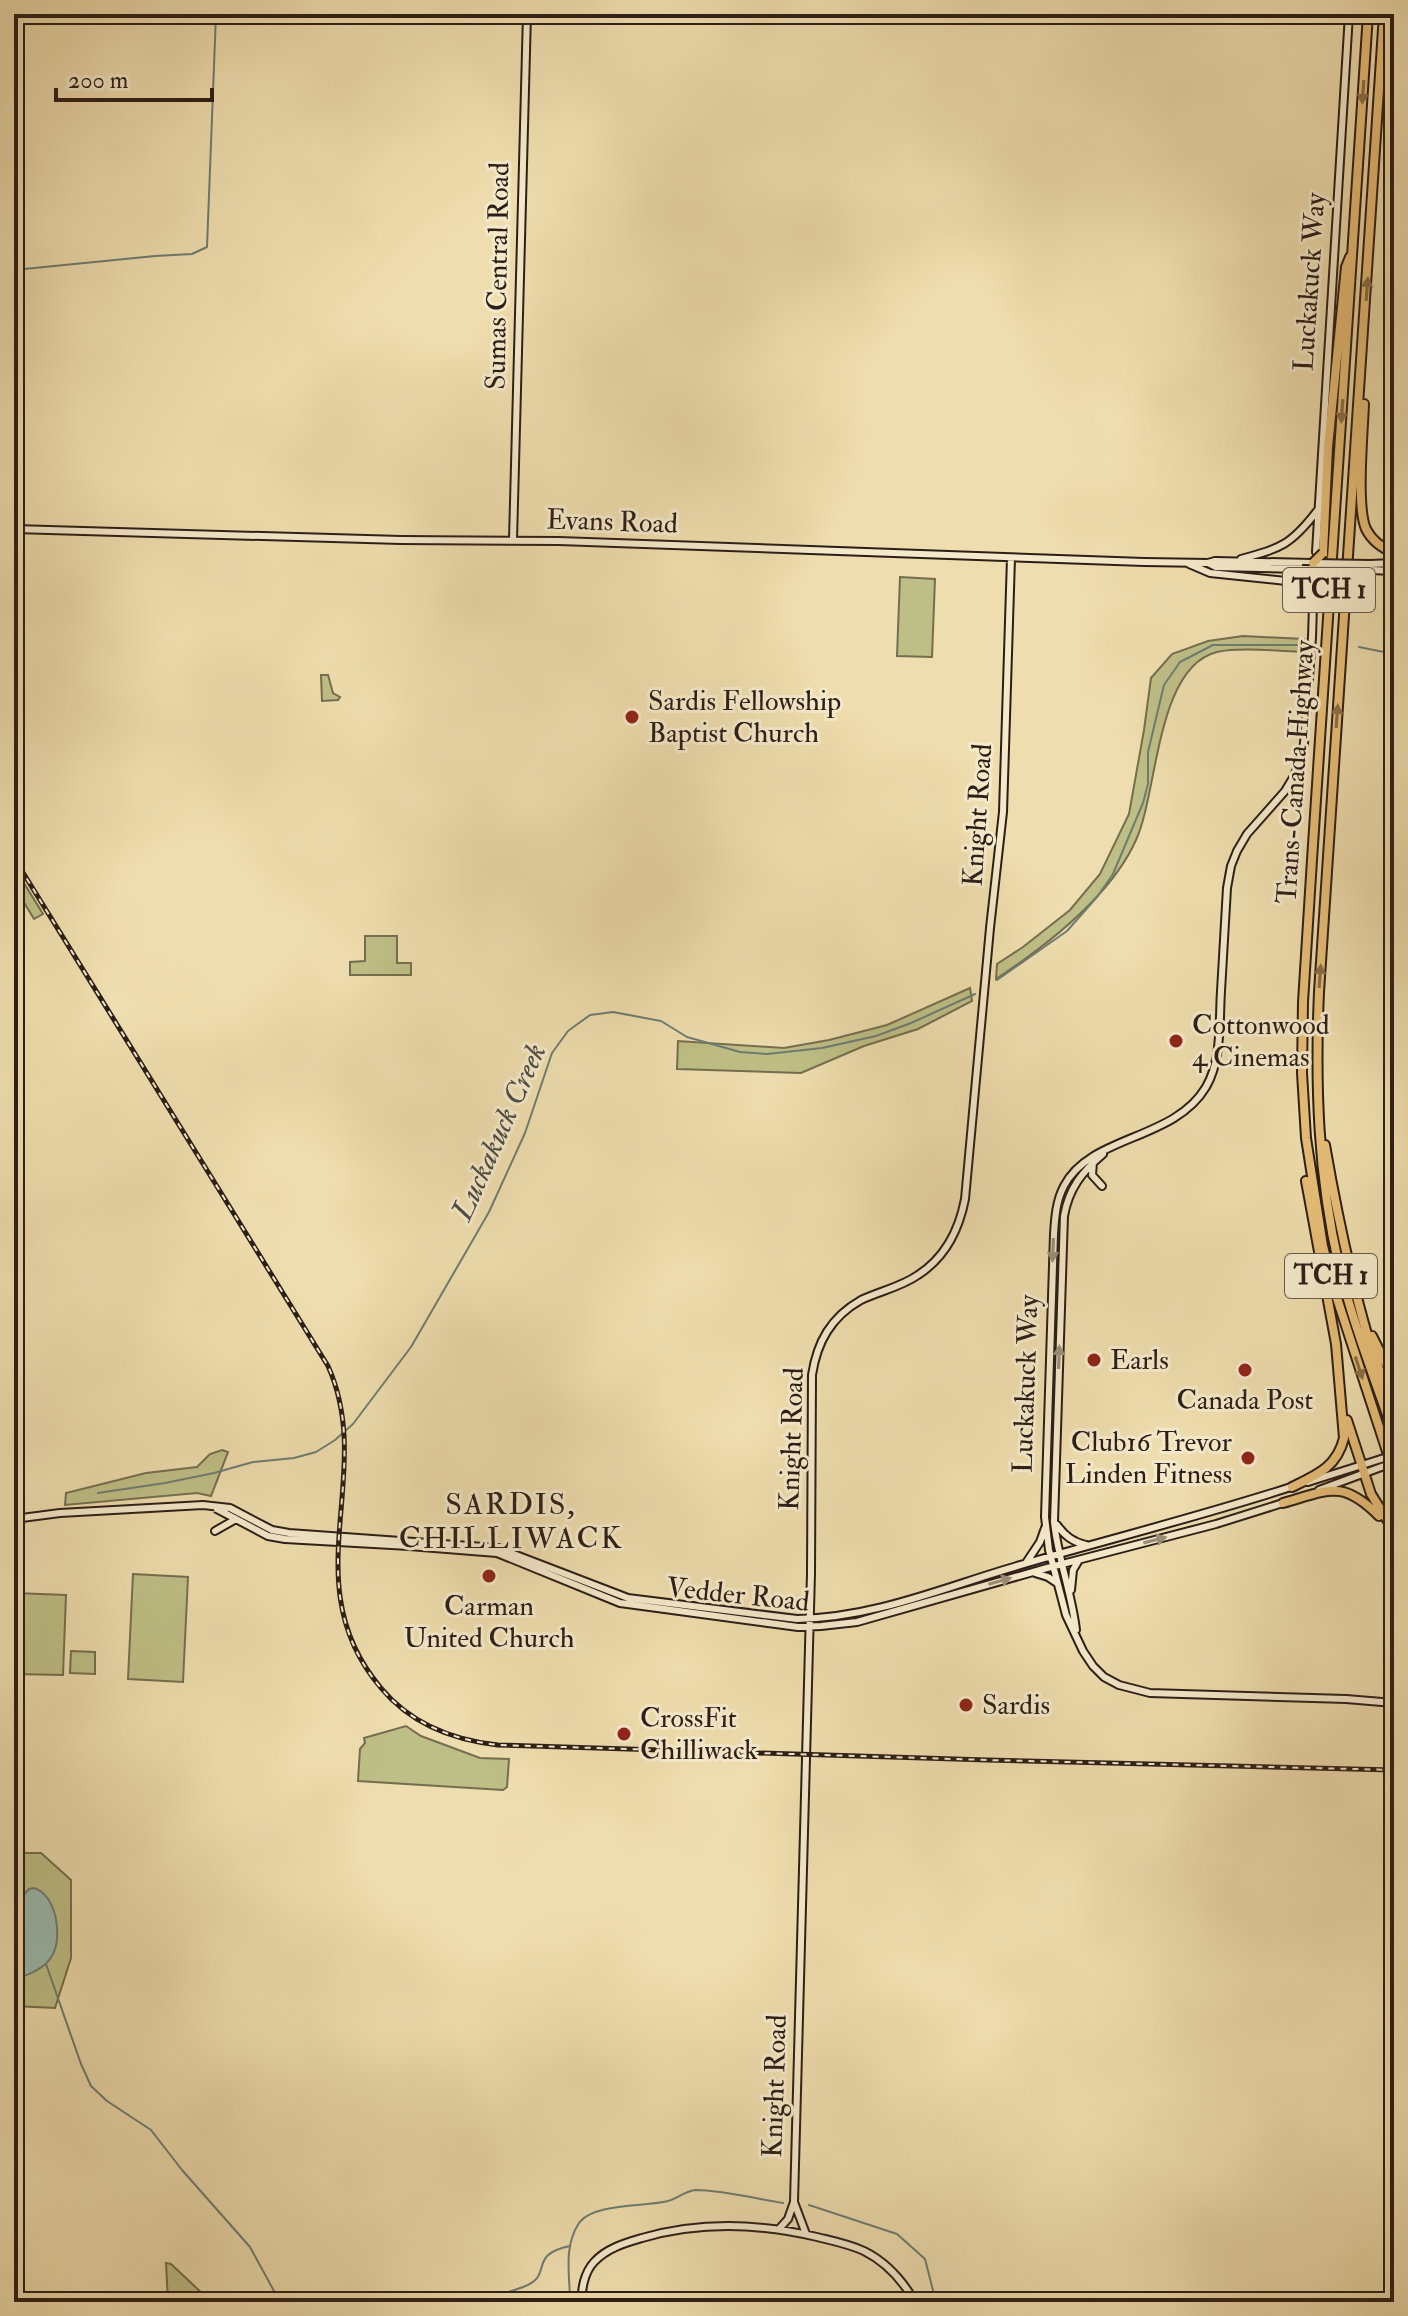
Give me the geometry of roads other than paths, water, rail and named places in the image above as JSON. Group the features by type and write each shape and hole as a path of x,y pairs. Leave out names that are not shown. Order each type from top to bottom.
{"highway":[{"name":"Trans-Canada Highway","path":"1368,14 1310,888 1302,1073 1306,1138 1323,1246 1394,1473"},
{"name":"Trans-Canada Highway","path":"1384,14 1319,992 1317,1096 1323,1177 1339,1265 1394,1435"},
{"path":"1313,563 1319,552 1346,267 1354,249"},
{"path":"1365,315 1361,508 1372,538 1394,553"},
{"path":"1319,552 1324,566"},
{"path":"1292,1487 1323,1472 1337,1458 1344,1438 1336,1344 1305,1175 1302,1073"},
{"path":"1317,1096 1334,1198 1362,1313 1377,1367 1394,1410"},
{"path":"1362,1313 1394,1380"},
{"path":"1342,1396 1362,1470 1374,1501 1393,1530"},
{"path":"1283,1503 1327,1491 1347,1492 1367,1504 1393,1530"}],"street":[{"name":"Sumas Central Road","path":"513,540 527,14"},
{"name":"Luckakuck Way","path":"1319,552 1318,509 1349,14"},
{"path":"1234,561 1282,546 1300,532 1318,509"},
{"name":"Evans Road","path":"14,529 401,540 513,540 1011,558 1185,563 1234,561 1302,566 1313,563 1324,566"},
{"path":"1300,532 1317,535"},
{"name":"Knight Road","path":"779,2229 788,2219 794,2202 810,1623 812,1375 819,1344 839,1317 861,1301 920,1275 941,1255 961,1221 1003,812 1011,558"},
{"path":"1185,563 1210,573 1314,584"},
{"name":"Evans Road","path":"1208,563 1216,567 1370,567 1394,571"},
{"name":"Evans Road","path":"1370,567 1394,563"},
{"name":"Luckakuck Way","path":"1314,575 1304,743 1294,776 1285,791 1247,834 1231,866 1213,1073 1202,1093 1186,1111 1083,1161 1058,1199 1045,1528 1066,1615 1093,1666 1119,1685 1169,1694 1394,1703"},
{"name":"Luckakuck Way","path":"1077,1638 1054,1522 1064,1216 1073,1186 1082,1172 1106,1150"},
{"path":"1093,1162 1092,1175 1102,1186"},
{"name":"Vedder Road","path":"215,1508 268,1536 285,1539 497,1553 620,1603 810,1623 857,1622 1283,1503 1382,1463 1394,1455"},
{"name":"Vedder Road","path":"1382,1463 1394,1463"},
{"name":"Vedder Road","path":"14,1519 180,1505 230,1508 272,1530 498,1548 628,1598 810,1623 858,1614 1292,1487 1362,1470"},
{"path":"215,1531 236,1519"},
{"path":"1054,1522 1063,1534 1089,1546"},
{"path":"1025,1564 1040,1542 1045,1528"},
{"path":"1070,1598 1073,1570 1079,1560"},
{"path":"1032,1573 1057,1583"},
{"name":"Knight Road","path":"794,2202 806,2234"},
{"path":"581,2302 586,2274 595,2261 618,2245 706,2225 779,2229 846,2244 875,2257 896,2276 915,2302"}],"water":[{"path":"29,1889 42,1892 53,1908 57,1939 52,1956 45,1965 14,1980 14,1905"}],"waterway":[{"path":"14,270 192,254 207,247 216,14"},
{"name":"Luckakuck Creek","path":"997,980 1067,931 1113,874 1143,803 1148,784 1148,752 1164,685 1180,662 1213,645 1301,645"},
{"name":"Luckakuck Creek","path":"1359,647 1394,654"},
{"name":"Luckakuck Creek","path":"98,1493 165,1483 253,1462 294,1458 316,1452 353,1424 411,1347 489,1212 525,1133 552,1053 568,1031 590,1015 613,1012 661,1021 687,1037 740,1052 767,1054 822,1048 876,1036 975,994"},
{"path":"46,1964 91,2086 107,2101 151,2130 250,2247 280,2302"},
{"path":"570,2302 568,2262 571,2242 579,2223 596,2212 668,2201 696,2190 783,2203"},
{"path":"809,2205 897,2234 925,2259 936,2302"},
{"path":"432,2302 448,2295 499,2294 523,2287 538,2277 549,2255 570,2246"}],"railway":[{"path":"14,858 328,1366 341,1407 344,1448 338,1569 342,1609 355,1648 381,1688 405,1711 449,1734 498,1745 1394,1770"}],"place":[{"name":"Sardis Fellowship Baptist Church","path":"632,717"},
{"name":"Cottonwood 4 Cinemas","path":"1176,1041"},
{"name":"Earls","path":"1094,1360"},
{"name":"Canada Post","path":"1245,1370"},
{"name":"Club16 Trevor Linden Fitness","path":"1248,1458"},
{"name":"Carman United Church","path":"489,1576"},
{"name":"Sardis","path":"966,1705"},
{"name":"CrossFit Chilliwack","path":"624,1734"}],"district":[{"name":"SARDIS, CHILLIWACK","path":"511,1521"}]}
